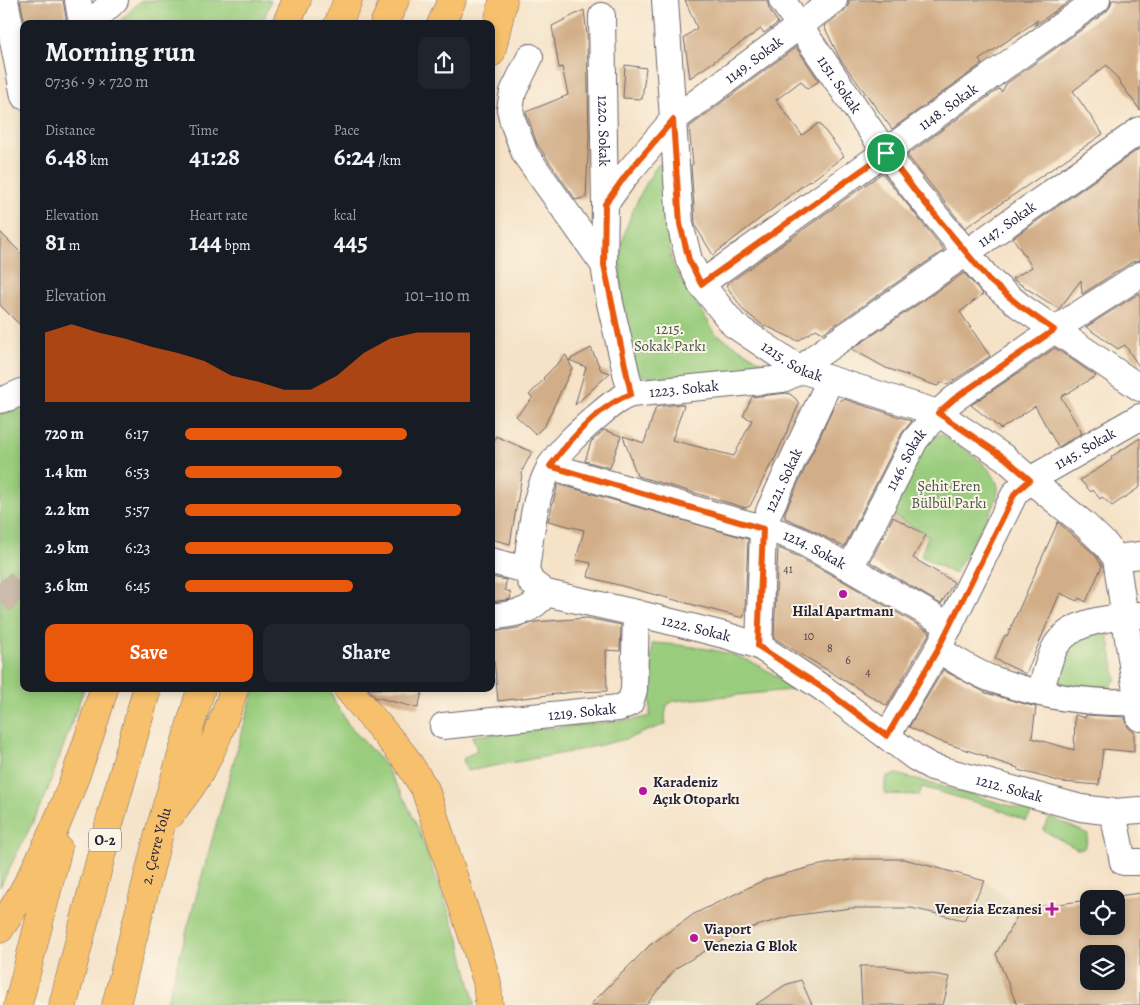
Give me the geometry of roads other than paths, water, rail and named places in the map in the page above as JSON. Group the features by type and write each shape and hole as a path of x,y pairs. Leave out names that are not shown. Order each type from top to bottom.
{"highway":[{"path":"288,20 297,0"},
{"path":"340,20 348,0"},
{"path":"386,20 394,0"},
{"path":"443,20 452,0"},
{"path":"495,20 503,1"},
{"path":"495,36 503,1"},
{"path":"18,1005 71,791 103,692"},
{"name":"O-2","path":"63,1001 146,692"},
{"name":"2. Çevre Yolu","path":"116,1005 160,829 200,692"},
{"path":"160,829 196,780 222,725 233,692"},
{"path":"351,692 404,756 425,789 484,974 489,1005"},
{"path":"0,929 33,871 71,791"}],"street":[{"path":"5,0 20,76"},
{"path":"78,0 81,20"},
{"path":"94,20 115,0"},
{"name":"1215. Sokak","path":"665,0 680,224 689,260 701,284 734,325 801,370 938,413 1005,458 1084,523 1106,545 1128,556"},
{"name":"1151. Sokak","path":"782,0 886,153 989,280 1020,306 1140,388"},
{"name":"1149. Sokak","path":"605,204 626,175 673,120 834,0"},
{"name":"1148. Sokak","path":"701,284 1097,0"},
{"name":"1220. Sokak","path":"602,16 604,265 631,394"},
{"path":"530,57 513,92 510,109 513,122 525,154 604,265"},
{"name":"1147. Sokak","path":"801,370 815,357 1140,130"},
{"name":"1146. Sokak","path":"850,568 915,440 938,413 954,399 1054,330 1140,275"},
{"name":"1223. Sokak","path":"526,570 540,492 550,466 582,430 619,398 631,394 764,382 783,379 801,370"},
{"name":"1221. Sokak","path":"758,646 763,529 770,509 830,380"},
{"path":"0,400 20,393"},
{"name":"1145. Sokak","path":"887,736 938,649 1015,493 1030,480 1140,417"},
{"name":"1214. Sokak","path":"550,466 780,533 801,541 950,626"},
{"path":"938,649 964,666 992,679 1078,700 1110,702 1139,708 1128,556"},
{"path":"495,562 526,570 532,582 546,593 537,604 523,612 495,616"},
{"name":"1222. Sokak","path":"546,593 636,612 728,636 758,646 824,689 887,736"},
{"name":"1219. Sokak","path":"443,726 619,708 630,703 634,690 636,612"},
{"path":"1040,692 1056,646 1068,631 1094,621 1133,616"},
{"name":"1212. Sokak","path":"887,736 916,758 932,767 1080,808 1113,812 1140,810"},
{"path":"1113,812 1123,862 1140,862"}],"tunnel":[{"path":"0,602 20,582"}],"place":[{"name":"Hilal Apartmanı","path":"843,594"},
{"name":"Karadeniz Açık Otoparkı","path":"643,791"},
{"name":"Venezia Eczanesi","path":"1052,909"},
{"name":"Viaport Venezia G Blok","path":"694,938"}],"park label":[{"name":"1215. Sokak Parkı","path":"670,338"},
{"name":"Şehit Eren Bülbül Parkı","path":"949,494"}]}
